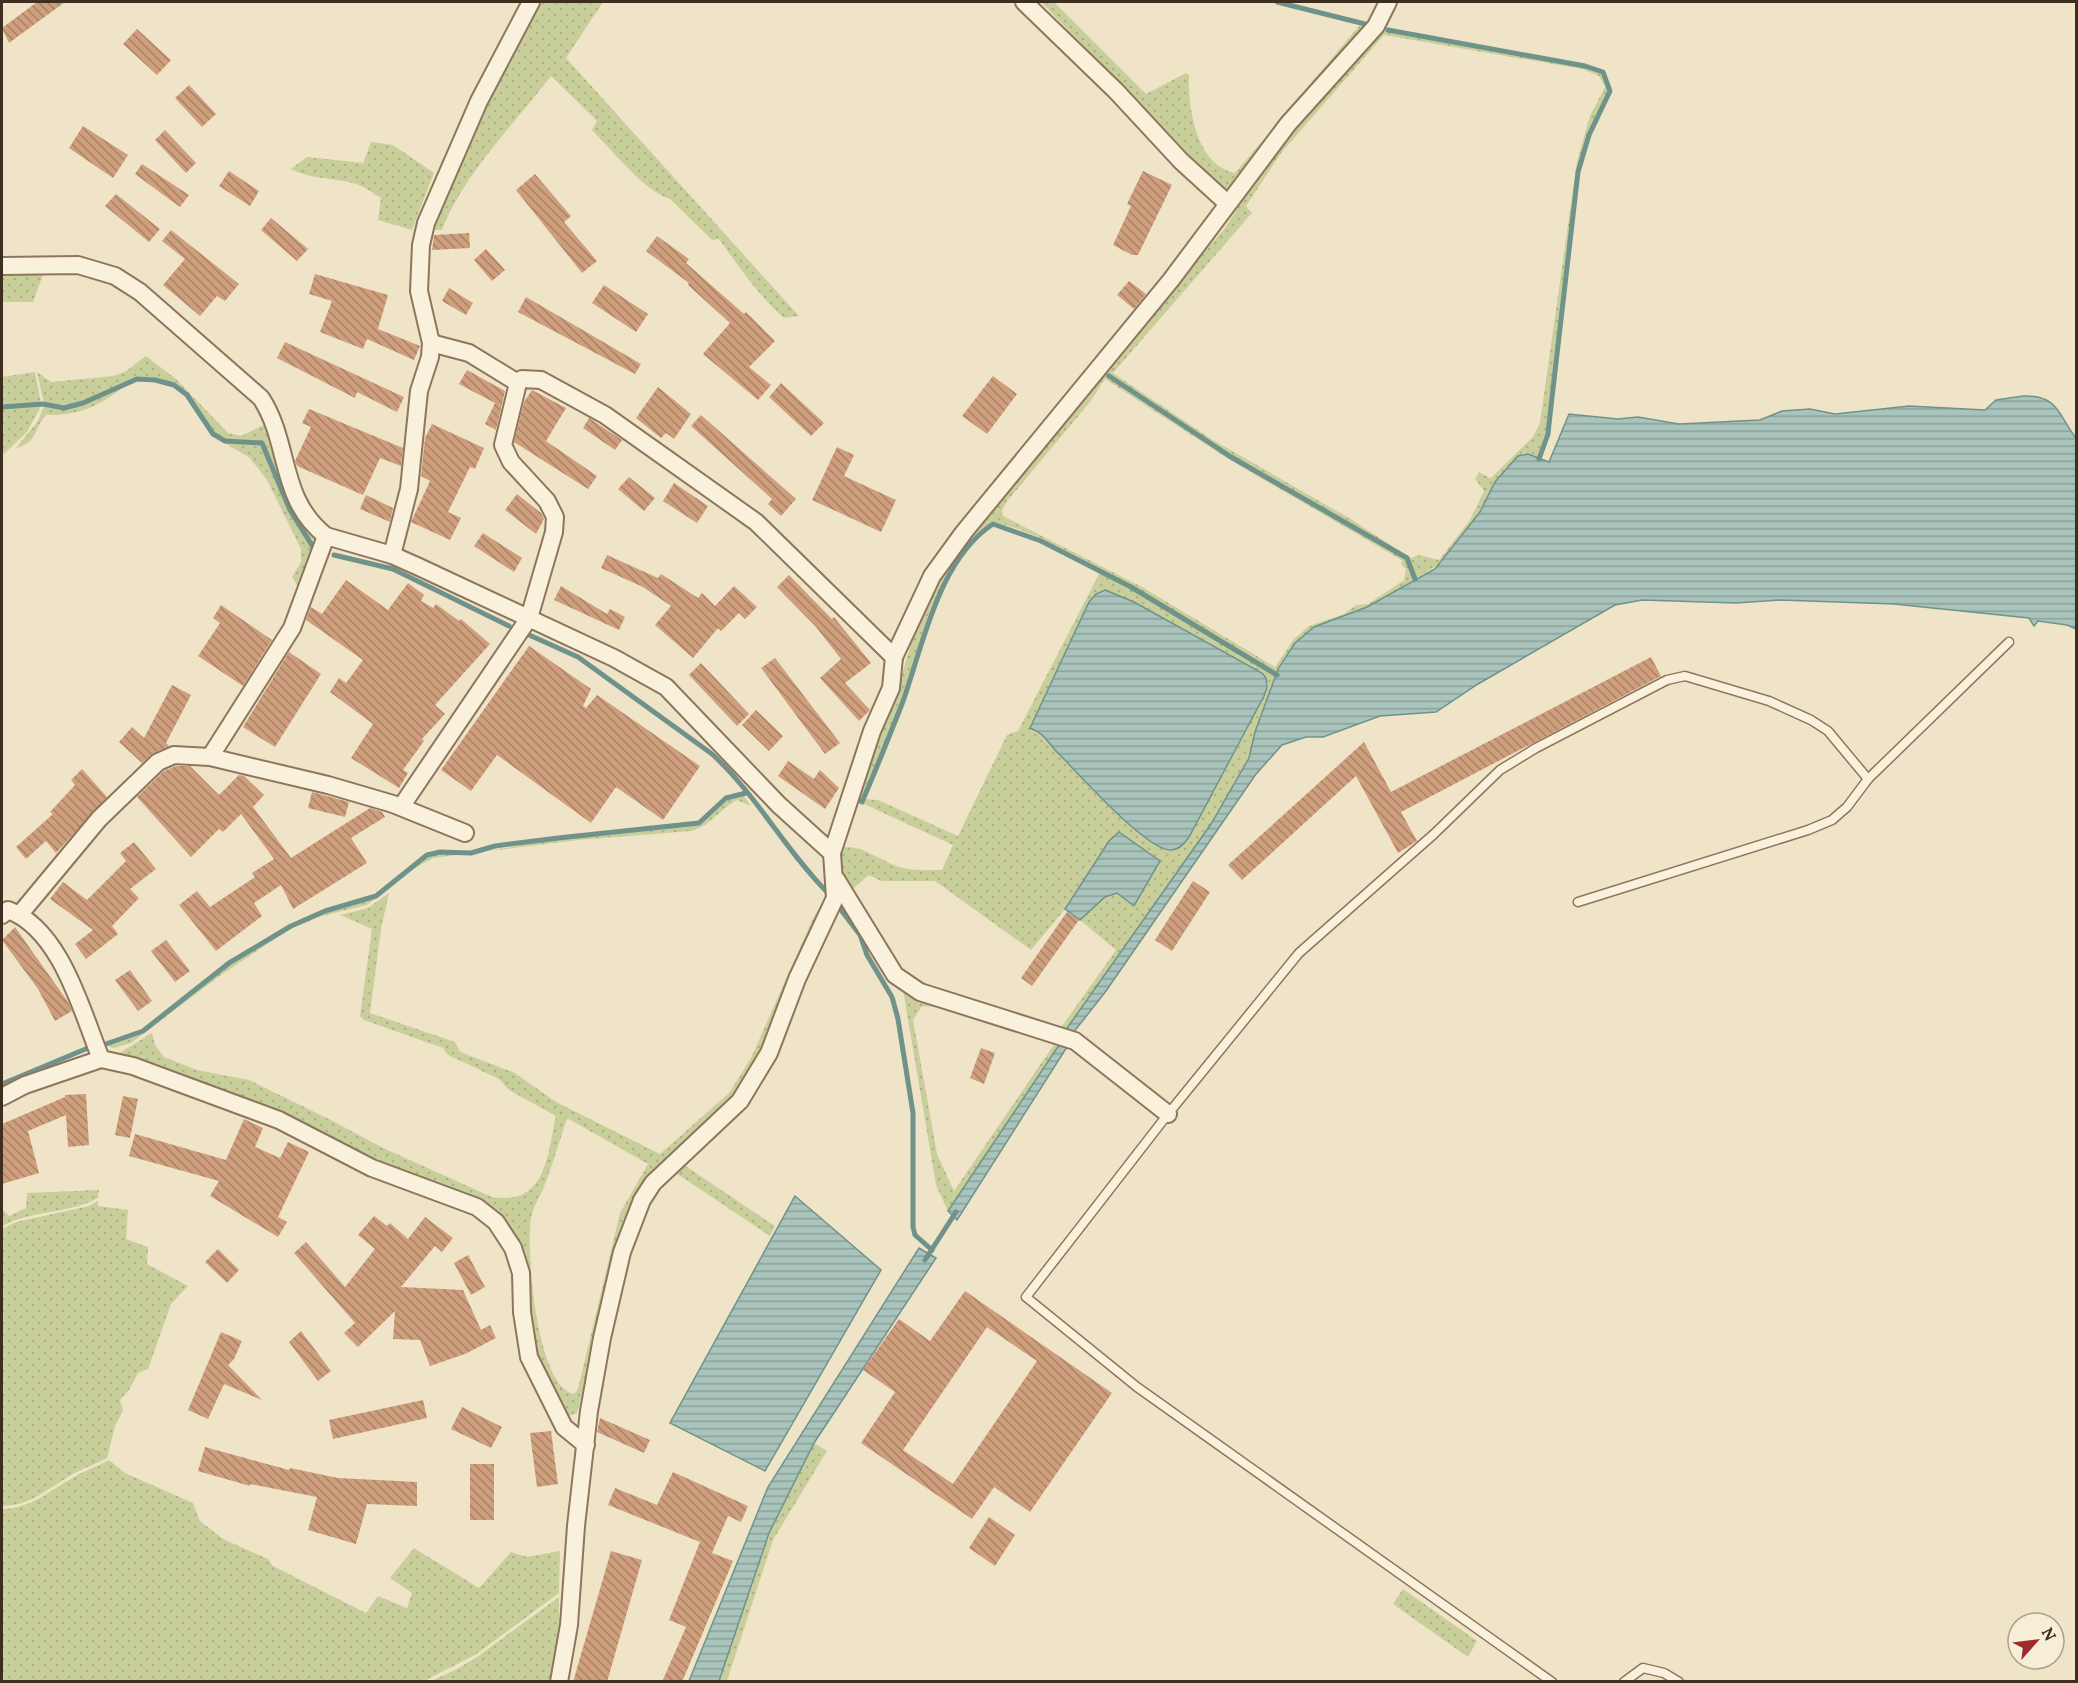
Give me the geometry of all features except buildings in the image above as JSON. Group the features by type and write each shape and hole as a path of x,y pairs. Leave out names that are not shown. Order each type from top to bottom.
{"street":[{"path":"392,555 396,529 410,489 419,391 430,357 431,343 420,291 421,245 426,223 479,101 531,2"},
{"path":"1024,2 1116,91 1181,161 1227,203"},
{"path":"560,1682 569,1625 577,1516 589,1411 617,1271 635,1216 653,1183 740,1101 761,1070 797,979 835,898 832,853 872,731 891,688 894,657 922,594 944,557 1043,433 1171,280 1288,124 1376,26 1388,2"},
{"path":"2,266 90,267 115,276 147,298 261,398 272,420 294,496 308,519 326,536 392,555 614,658 666,687 779,805 832,853"},
{"path":"431,343 469,353 518,383"},
{"path":"401,807 529,618 554,532 555,517 548,501 511,462 503,445 518,383 522,379 541,380 605,415 756,522 894,657"},
{"path":"210,757 292,628 326,536"},
{"path":"20,914 99,819 158,762 174,755 210,757 328,785 401,807 465,833"},
{"path":"834,875 896,975 920,992 1075,1041 1168,1114"},
{"path":"2,915 8,910 20,914 44,939 73,983 101,1059"},
{"path":"2,1096 25,1085 101,1059 133,1066 279,1120 372,1168 477,1207 496,1222 513,1248 521,1274 522,1312 529,1357 564,1427 586,1445"}],"lane":[{"path":"1578,902 1824,824 1847,807 1868,779 2009,642"},
{"path":"1552,1682 1137,1387 1026,1297 1168,1114 1299,953 1434,834 1500,770 1536,748 1667,680 1684,676 1768,701 1810,720 1828,731 1868,779"},
{"path":"1624,1682 1643,1668 1664,1673 1679,1682"}],"green space":[{"path":"539,2 603,2 566,58 799,316 784,318 757,290 719,239 712,240 670,199 660,195 639,179 592,130 597,121 551,76 476,169 451,210 442,230 430,230 455,165"},
{"path":"1041,2 1054,2 1146,94 1186,73 1189,75 1190,103 1203,147 1211,159 1222,168 1235,173 1359,26 1369,28 1227,194"},
{"path":"1382,30 1585,67 1602,73 1609,91 1588,135 1576,172 1547,434 1538,458 1523,453 1495,482 1480,512 1443,562 1417,578 1407,557 1231,455 1108,374 1208,444 1405,559 1414,580 1367,607 1314,627 1287,654 1276,672 1131,586 1044,540 1011,527 989,525 961,557 939,596 887,740 861,800 857,798 900,682 918,619 936,579 1133,334 1225,228 1255,181 1318,100","holes":["1384,35 1582,69 1599,76 1605,87 1590,116 1577,161 1540,423 1533,437 1493,476 1490,478 1479,472 1475,479 1484,491 1470,520 1439,560 1419,555 1411,558 1349,518 1213,440 1113,373 1252,213 1246,206 1281,153","1105,379 1225,457 1403,561 1401,564 1406,569 1404,580 1368,604 1356,605 1344,614 1309,626 1294,639 1275,667 1142,587 1003,516 1002,510 1008,500 1090,402"]},
{"path":"371,142 393,145 434,173 412,230 378,220 381,198 363,187 299,173 291,169 307,157 363,163"},
{"path":"2,272 44,272 33,302 2,302"},
{"path":"146,356 176,379 228,433 241,436 264,425 303,522 313,535 314,546 291,509 263,442 230,441 217,436 183,391 172,384 145,378 122,384 79,403 58,406 44,403 37,372 51,382 113,376 125,372"},
{"path":"35,372 41,403 2,406 2,377"},
{"path":"124,386 106,399 78,412 46,415 32,439 16,448 38,421 44,406 66,408 86,404"},
{"path":"41,406 27,432 2,456 2,408"},
{"path":"225,443 261,444 288,510 312,548 297,585 292,577 301,562 301,549 267,480 250,458"},
{"path":"1100,572 1184,619 1274,676 1249,758 1211,824 1065,1031 1060,1029 1116,950 1080,920 1105,897 1118,893 1134,905 1160,861 1119,832 1109,841 1065,909 1031,950 935,881 881,881 869,875 848,893 842,885 839,848 863,850 903,868 942,870 953,845 864,804 865,799 878,800 958,836 1007,735 1018,731","holes":["1105,590 1143,607 1262,673 1266,678 1264,696 1213,793 1174,849 1163,847 1132,826 1080,776 1043,735 1031,728 1076,630 1097,597"]},
{"path":"736,795 743,795 751,806 737,800 704,825 691,831 579,840 485,852 558,839 699,824"},
{"path":"440,853 467,854 433,858 398,881 428,857"},
{"path":"389,893 381,929 370,1013 455,1042 460,1052 515,1073 556,1102 660,1154 729,1093 751,1058 814,916 826,898 830,903 759,1060 745,1085 671,1155 621,1235 577,1413 565,1417 544,1379 512,1233 500,1215 492,1208 379,1160 278,1112 128,1060 118,1054 152,1033 155,1045 164,1057 197,1070 249,1080 381,1147 492,1197 510,1198 524,1194 534,1186 541,1174 556,1116 509,1090 499,1079 448,1055 443,1048 364,1020 360,1016 372,929 340,915 368,908","holes":["567,1118 648,1164 620,1213 578,1389 574,1394 561,1385 551,1368 542,1343 532,1286 530,1258 532,1214 548,1176"]},
{"path":"376,898 367,905 322,916 290,929 221,975 131,1043 114,1048 107,1045 144,1032 230,965 292,927 325,912"},
{"path":"903,990 947,1008 922,1006 913,1020 937,1154 954,1191 1055,1043 1059,1045 948,1211 936,1185"},
{"path":"681,1163 775,1226 770,1236 673,1171"},
{"path":"99,1190 98,1198 87,1203 26,1217 2,1226 2,1209 9,1216 26,1208 27,1193"},
{"path":"98,1201 98,1206 128,1210 126,1239 148,1247 147,1264 188,1286 171,1304 148,1369 138,1373 129,1390 120,1400 123,1411 115,1426 107,1458 73,1474 31,1500 2,1506 2,1229 16,1222 89,1206"},
{"path":"814,1443 827,1451 773,1540 727,1681 719,1682 769,1533"},
{"path":"109,1460 125,1473 193,1503 200,1521 223,1539 268,1559 273,1566 366,1613 378,1596 407,1608 412,1593 390,1578 414,1548 479,1588 511,1552 527,1557 560,1551 559,1593 475,1655 424,1681 2,1681 2,1509 22,1506 40,1498 78,1475"},
{"path":"1403,1589 1477,1641 1468,1657 1393,1604"},
{"path":"559,1597 559,1650 549,1681 429,1682 477,1657"}],"water":[{"path":"2023,396 2044,399 2051,403 2076,438 2076,629 2067,625 2038,621 2034,626 2029,618 1894,604 1780,600 1736,603 1642,600 1615,605 1478,684 1436,712 1380,716 1323,737 1306,737 1282,745 1256,774 1106,991 1073,1033 1065,1031 1211,824 1249,758 1255,732 1278,669 1295,643 1314,627 1367,607 1435,569 1480,512 1495,482 1518,456 1528,454 1549,462 1569,414 1618,419 1638,417 1679,424 1760,420 1782,411 1810,409 1835,414 1909,406 1985,410 1996,400"},
{"path":"1105,590 1134,602 1262,673 1266,678 1267,687 1264,696 1189,837 1174,850 1160,847 1130,825 1097,794 1043,736 1030,728 1089,602 1096,594"},
{"path":"1119,832 1160,861 1134,906 1117,893 1105,897 1080,920 1065,909 1109,841"},
{"path":"1059,1045 1067,1047 957,1220 948,1211"},
{"path":"795,1196 881,1270 765,1471 670,1423"},
{"path":"919,1248 936,1258 814,1443 769,1533 719,1681 689,1681 768,1487"}],"waterway":[{"path":"1277,2 1369,25"},
{"path":"1388,30 1585,66 1603,72 1610,91 1589,135 1578,172 1548,434 1539,459"},
{"path":"1109,376 1231,457 1407,558 1415,579"},
{"path":"2,407 43,404 64,408 83,403 137,379 155,380 174,385 187,395 213,434 225,441 262,443 290,510 313,547"},
{"path":"859,800 862,802 902,704 926,631 946,581 974,540 993,524 1041,541 1131,587 1277,675"},
{"path":"334,555 393,569 509,626"},
{"path":"527,634 578,657 712,754 743,787 798,859 828,893"},
{"path":"103,1045 143,1031 229,963 291,926 325,911 376,896 427,855 440,852 471,853 495,846 699,823 726,798 746,793"},
{"path":"838,906 860,935 867,955 892,997 898,1019 913,1113 913,1227 915,1235 932,1250"},
{"path":"2,1084 88,1048"},
{"path":"925,1260 956,1212"}]}
